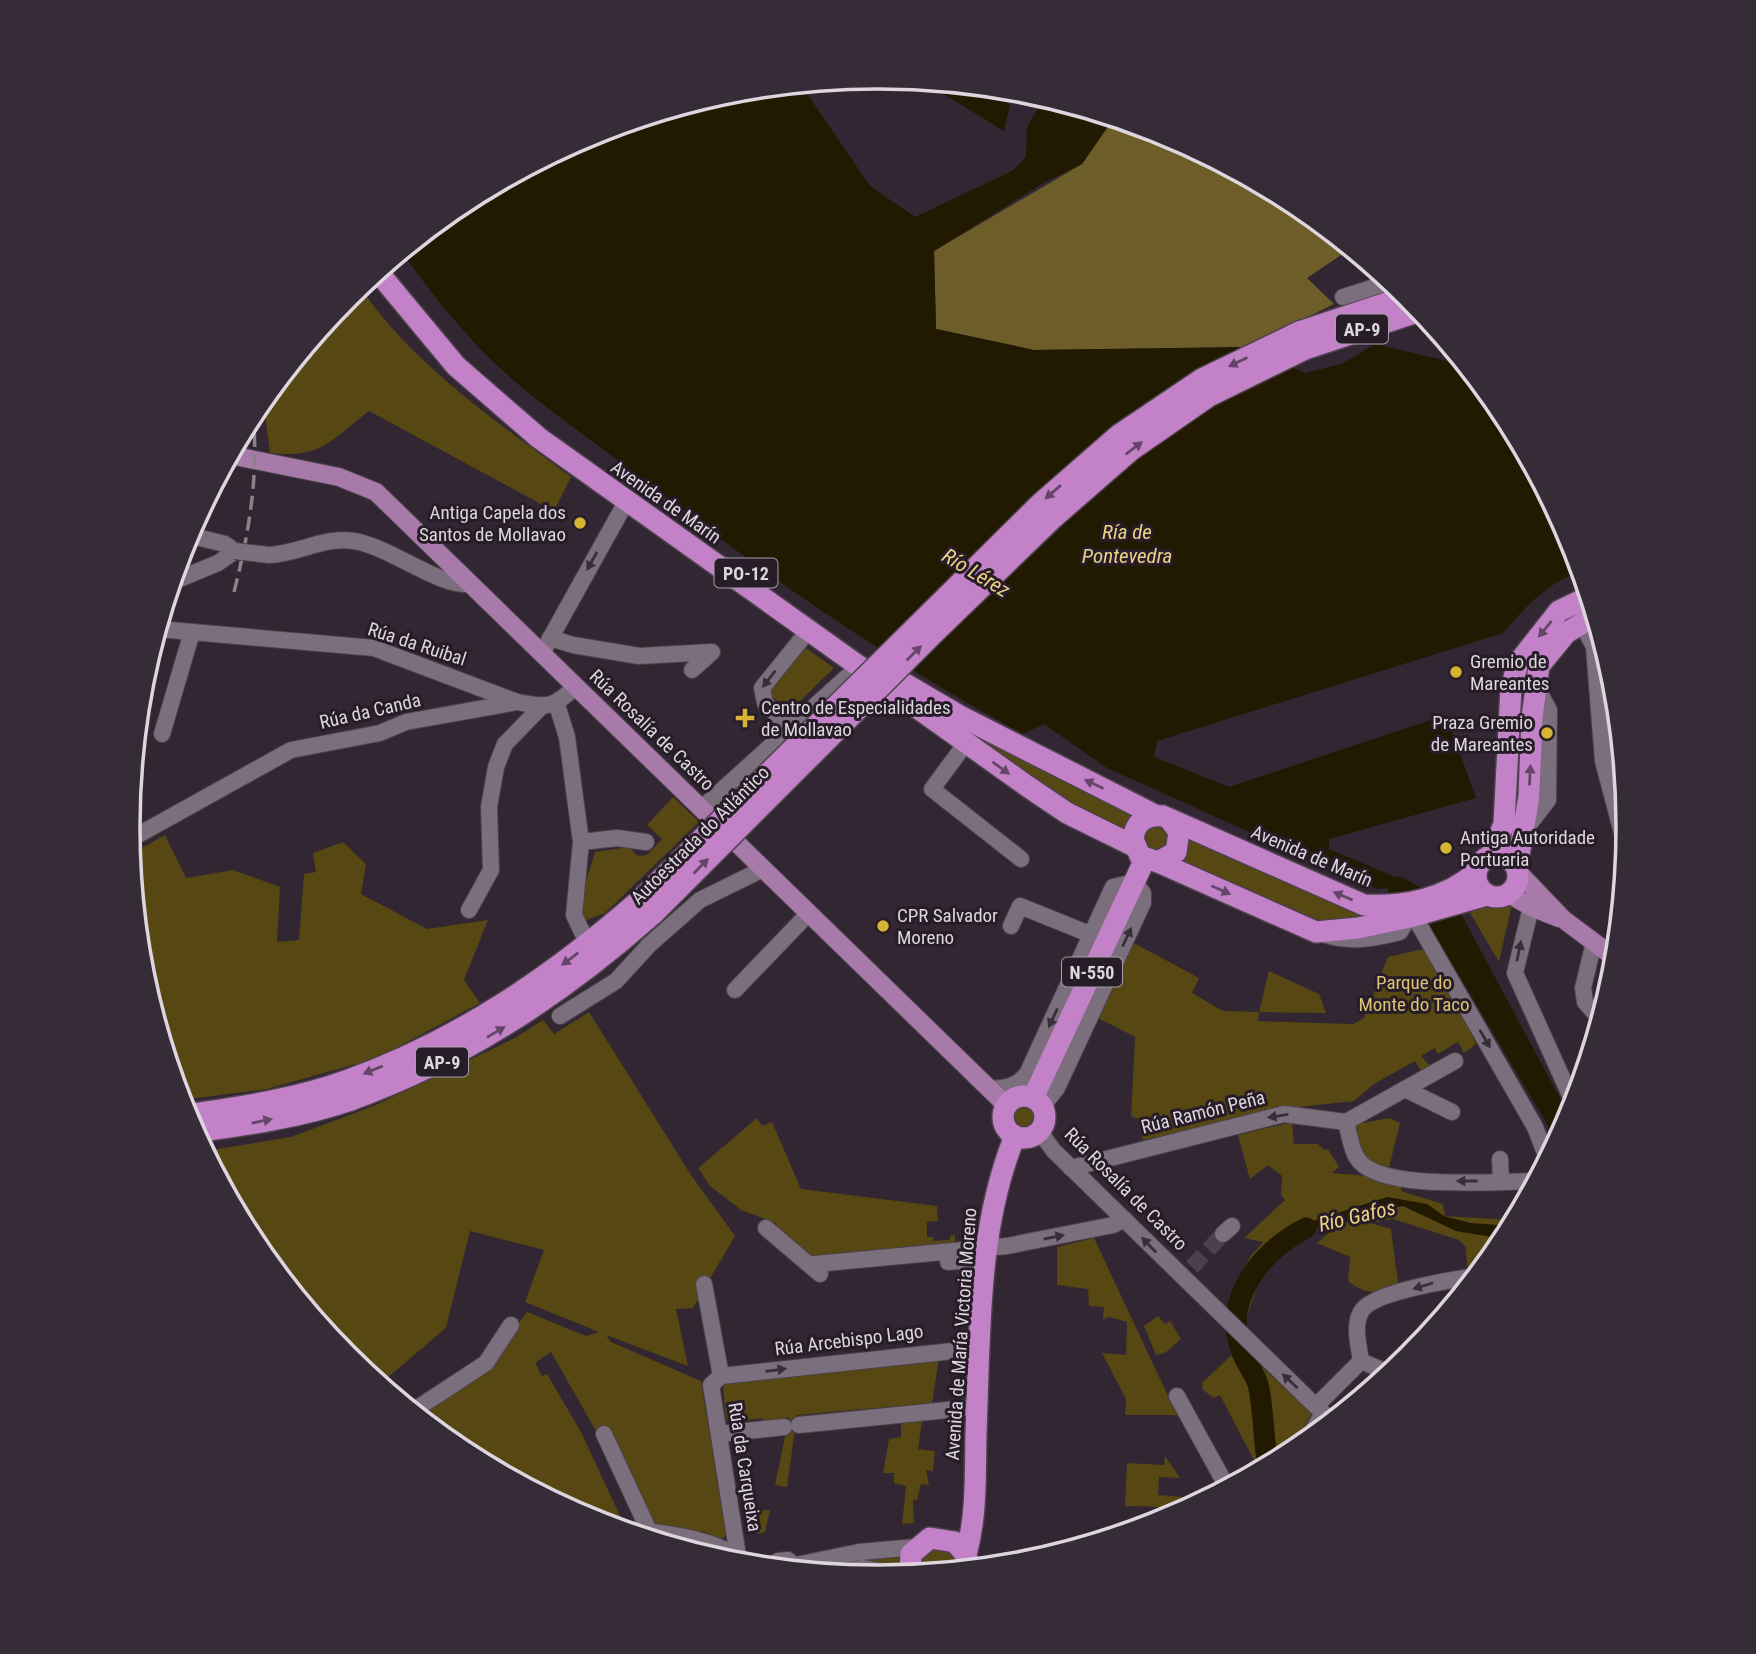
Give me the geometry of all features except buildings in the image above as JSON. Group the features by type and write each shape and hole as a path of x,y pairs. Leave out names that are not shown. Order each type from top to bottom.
{"highway":[{"name":"Avenida de Marín","path":"394,271 466,357 523,409 754,579 900,681 960,716 1162,817 1364,905 1391,907 1413,913"},
{"name":"Avenida de Marín","path":"384,279 456,366 539,438 1067,813 1146,856 1316,932 1358,928 1413,913 1442,900 1487,895"},
{"name":"Autoestrada do Atlántico","path":"206,1131 247,1125 350,1100 433,1066 544,1002 606,956 647,906 1053,518 1131,450 1209,396 1302,341 1396,301"},
{"name":"Autoestrada do Atlántico","path":"1302,341 1409,315"},
{"path":"1580,601 1559,611 1518,663 1511,688 1504,824 1491,855 1481,861 1476,872 1478,885 1487,895 1498,897 1509,894 1517,885 1539,666 1566,633 1586,620"},
{"path":"1162,817 1179,832 1179,845 1171,857 1146,856 1137,825 1162,817"},
{"path":"1491,855 1509,857 1518,870"},
{"name":"N-550","path":"1038,1102 1046,1053 1146,856"},
{"name":"Avenida de Marín","path":"1442,900 1476,872"},
{"name":"Autoestrada do Atlántico","path":"198,1113 303,1093 347,1081 425,1048 467,1027 537,984 592,942 647,906"},
{"path":"1006,1105 1016,1097 1038,1102"},
{"name":"Rúa Rosalía de Castro","path":"1006,1105 1003,1122 1015,1136 1028,1138 1039,1131 1045,1120 1038,1102"},
{"name":"Avenida de María Victoria Moreno","path":"969,1559 975,1519 977,1407 987,1249 995,1189 1015,1136"},
{"name":"Avenida de María Victoria Moreno","path":"947,1538 964,1521 974,1496"},
{"path":"909,1564 916,1547 930,1538 947,1538 955,1542 965,1559"}],"main road":[{"name":"Rúa Rosalía de Castro","path":"239,458 348,479 376,492 470,584 546,646 575,687 1006,1105"},
{"path":"1518,870 1563,919 1605,950"},
{"path":"1509,894 1531,907 1563,919"}],"street":[{"path":"1343,297 1379,286"},
{"path":"546,646 626,502"},
{"path":"199,538 225,544 235,551 269,555 283,555 331,541 355,541 403,558 453,585 470,584"},
{"path":"184,577 218,563 235,551"},
{"name":"Rúa da Ruibal","path":"167,630 374,648 517,702 552,707"},
{"path":"791,727 765,703 762,688 808,631"},
{"path":"162,734 192,632"},
{"path":"546,646 573,645 663,657 705,650 712,652 692,670"},
{"path":"1594,650 1603,761 1615,807"},
{"path":"701,809 858,667"},
{"path":"468,910 491,870 489,807 496,767 505,744 575,687"},
{"name":"Rúa da Canda","path":"140,834 291,750 380,733 406,722 517,702"},
{"path":"552,707 567,805"},
{"path":"552,707 567,737 581,842 574,915 583,934"},
{"path":"966,743 932,789 1021,859"},
{"path":"581,842 617,838 646,842"},
{"path":"560,1016 616,981 649,945 700,900 763,869"},
{"path":"990,1089 1020,1083 1046,1053 1091,935 1113,887 1134,882"},
{"name":"N-550","path":"1038,1102 1057,1088 1143,903 1143,892 1134,882"},
{"path":"1011,926 1020,906 1091,935"},
{"path":"1531,907 1515,973 1567,1089"},
{"path":"736,990 809,913"},
{"path":"1413,913 1535,1127 1543,1147"},
{"path":"1593,1011 1585,1002 1583,988 1594,942"},
{"path":"1455,1061 1346,1122 1357,1159 1373,1172 1413,1181 1525,1181"},
{"path":"1405,1089 1452,1112"},
{"name":"Rúa Ramón Peña","path":"1071,1168 1284,1114 1327,1117 1346,1122"},
{"name":"Rúa Rosalía de Castro","path":"1039,1131 1071,1168 1124,1219 1187,1273 1232,1328 1324,1413"},
{"path":"1500,1158 1501,1181"},
{"path":"815,1264 987,1249 1094,1229 1124,1219"},
{"path":"766,1228 819,1274 968,1260 967,1298 983,1300"},
{"path":"898,1257 920,1264"},
{"path":"1324,1413 1361,1361 1358,1322 1361,1310 1373,1301 1425,1285 1461,1279"},
{"path":"704,1284 716,1380"},
{"path":"421,1406 486,1363 511,1325"},
{"name":"Rúa Arcebispo Lago","path":"716,1380 981,1348"},
{"path":"1361,1361 1379,1369"},
{"name":"Rúa da Carqueixa","path":"716,1380 719,1434 741,1552"},
{"path":"1177,1396 1223,1479"},
{"path":"719,1434 977,1407"},
{"path":"604,1434 648,1528"},
{"path":"668,1534 690,1538 704,1544"},
{"path":"818,1562 859,1552 916,1547"}],"green space":[{"path":"366,296 381,316 430,367 485,413 571,477 554,511 369,411 334,439 314,450 302,453 270,453 265,417 323,341"},
{"path":"802,645 834,668 791,710 773,698 770,691"},
{"path":"910,691 1141,810 1124,835 1039,785"},
{"path":"673,797 699,822 605,913 582,922 578,907 595,852 629,847 638,856 647,855 662,839 647,825"},
{"path":"1156,826 1165,829 1168,838 1165,847 1156,850 1147,847 1144,838 1147,829"},
{"path":"165,835 186,878 233,870 280,887 277,942 299,940 304,874 316,872 313,853 343,842 366,864 361,894 427,929 488,920 464,980 480,1003 377,1058 267,1089 192,1099 165,1018 154,971 141,848"},
{"path":"1189,836 1386,913 1354,921 1311,919 1177,861"},
{"path":"1501,903 1512,904 1499,962 1469,911"},
{"name":"Parque do Monte do Taco","path":"1132,942 1199,978 1192,993 1223,1011 1259,1012 1258,1021 1353,1024 1364,1018 1388,957 1432,947 1476,1044 1464,1053 1458,1042 1438,1054 1435,1048 1421,1056 1433,1069 1423,1074 1415,1061 1374,1084 1354,1101 1280,1109 1143,1140 1138,1119 1131,1116 1135,1037 1098,1018"},
{"path":"1269,971 1319,994 1326,1013 1259,1012"},
{"path":"589,1012 691,1175 735,1236 693,1308 676,1309 688,1366 606,1335 611,1342 701,1381 726,1536 720,1540 703,1531 701,1536 650,1526 551,1352 535,1363 542,1376 547,1374 581,1432 621,1518 552,1489 509,1466 425,1409 483,1370 527,1312 586,1336 599,1332 525,1302 544,1250 470,1231 446,1328 387,1378 356,1349 293,1276 239,1196 214,1149 291,1137 376,1105 513,1039 543,1020 554,1034"},
{"path":"1024,1106 1032,1109 1035,1117 1032,1125 1024,1128 1016,1125 1013,1117 1016,1109"},
{"path":"757,1118 762,1126 772,1122 801,1189 937,1206 938,1221 927,1222 927,1237 933,1237 933,1241 950,1240 950,1236 955,1235 955,1244 807,1259 775,1231 776,1223 741,1210 710,1186 698,1168"},
{"path":"1390,1118 1400,1123 1388,1172 1359,1155 1352,1125"},
{"path":"1292,1122 1294,1144 1318,1144 1324,1150 1328,1149 1339,1167 1332,1173 1403,1179 1401,1191 1443,1204 1445,1216 1502,1219 1467,1267 1466,1247 1459,1240 1393,1219 1370,1223 1391,1229 1399,1290 1378,1292 1360,1289 1348,1281 1350,1257 1317,1243 1333,1229 1313,1230 1294,1239 1269,1262 1246,1318 1229,1298 1250,1257 1263,1242 1244,1238 1285,1200 1281,1195 1282,1176 1268,1165 1250,1179 1238,1135"},
{"path":"1094,1238 1177,1415 1125,1415 1126,1399 1102,1353 1126,1355 1127,1322 1109,1317 1103,1319 1104,1307 1089,1306 1088,1289 1057,1285 1057,1247"},
{"path":"1158,1316 1165,1324 1170,1321 1181,1339 1165,1353 1156,1355 1144,1326"},
{"path":"1236,1351 1241,1351 1258,1384 1267,1454 1254,1461 1220,1395 1214,1398 1203,1390 1202,1383"},
{"path":"939,1357 932,1403 797,1415 787,1487 775,1485 789,1417 764,1422 762,1418 732,1422 726,1419 723,1387 728,1380"},
{"path":"1251,1357 1312,1413 1303,1429 1274,1449 1272,1442 1267,1386"},
{"path":"922,1421 918,1449 935,1451 933,1471 926,1470 929,1485 921,1484 917,1500 913,1500 914,1523 902,1524 906,1486 894,1483 894,1473 883,1473 889,1439 901,1437 901,1422"},
{"path":"1165,1456 1180,1478 1159,1477 1158,1495 1186,1497 1161,1509 1125,1506 1127,1463 1164,1465"},
{"path":"760,1510 770,1510 765,1532 757,1534"},
{"path":"927,1549 952,1549 956,1560 920,1563"},
{"path":"905,1552 903,1564 868,1565 854,1561"}],"shaded area":[{"path":"1108,126 1160,145 1247,188 1288,214 1342,254 1307,278 1334,304 1247,347 1034,350 936,329 934,251 1082,164"}],"water":[{"name":"Ría de Pontevedra","path":"807,93 870,186 915,217 1012,171 1026,157 1027,128 1039,107 1069,114 1108,126 1082,164 1045,182 934,251 936,329 1034,350 1247,347 1305,373 1342,364 1375,344 1450,362 1491,417 1517,458 1540,501 1572,576 1548,588 1503,633 1157,741 1154,757 1229,787 1446,715 1476,798 1329,839 1329,849 1414,885 1377,889 1107,768 1044,724 1023,734 920,674 770,575 555,414 497,366 440,303 408,259 429,242 509,188 552,165 641,128 687,114 734,103"},
{"path":"941,93 1005,101 1010,105 1004,131"},
{"path":"1460,912 1562,1103 1550,1131 1546,1122 1428,923"},
{"name":"Río Gafos","path":"1387,1197 1427,1204 1444,1216 1470,1223 1499,1225 1491,1237 1456,1231 1403,1206 1381,1209 1358,1219 1319,1227 1281,1241 1310,1222"}],"waterway":[{"name":"Río Gafos","path":"1398,887 1433,906"},
{"name":"Río Gafos","path":"1266,1454 1258,1384 1241,1350 1237,1312 1250,1278 1262,1263 1290,1237 1306,1228"}],"tunnel":[{"path":"1192,1267 1223,1234"}],"railway":[{"path":"234,592 254,482 255,433"}],"place":[{"name":"Antiga Capela dos Santos de Mollavao","path":"580,523"},
{"name":"Gremio de Mareantes","path":"1456,672"},
{"name":"Centro de Especialidades de Mollavao","path":"745,718"},
{"name":"Praza Gremio de Mareantes","path":"1547,733"},
{"name":"Antiga Autoridade Portuaria","path":"1446,848"},
{"name":"CPR Salvador Moreno","path":"883,926"}],"water label":[{"name":"Río Lérez","path":"976,573"}]}
